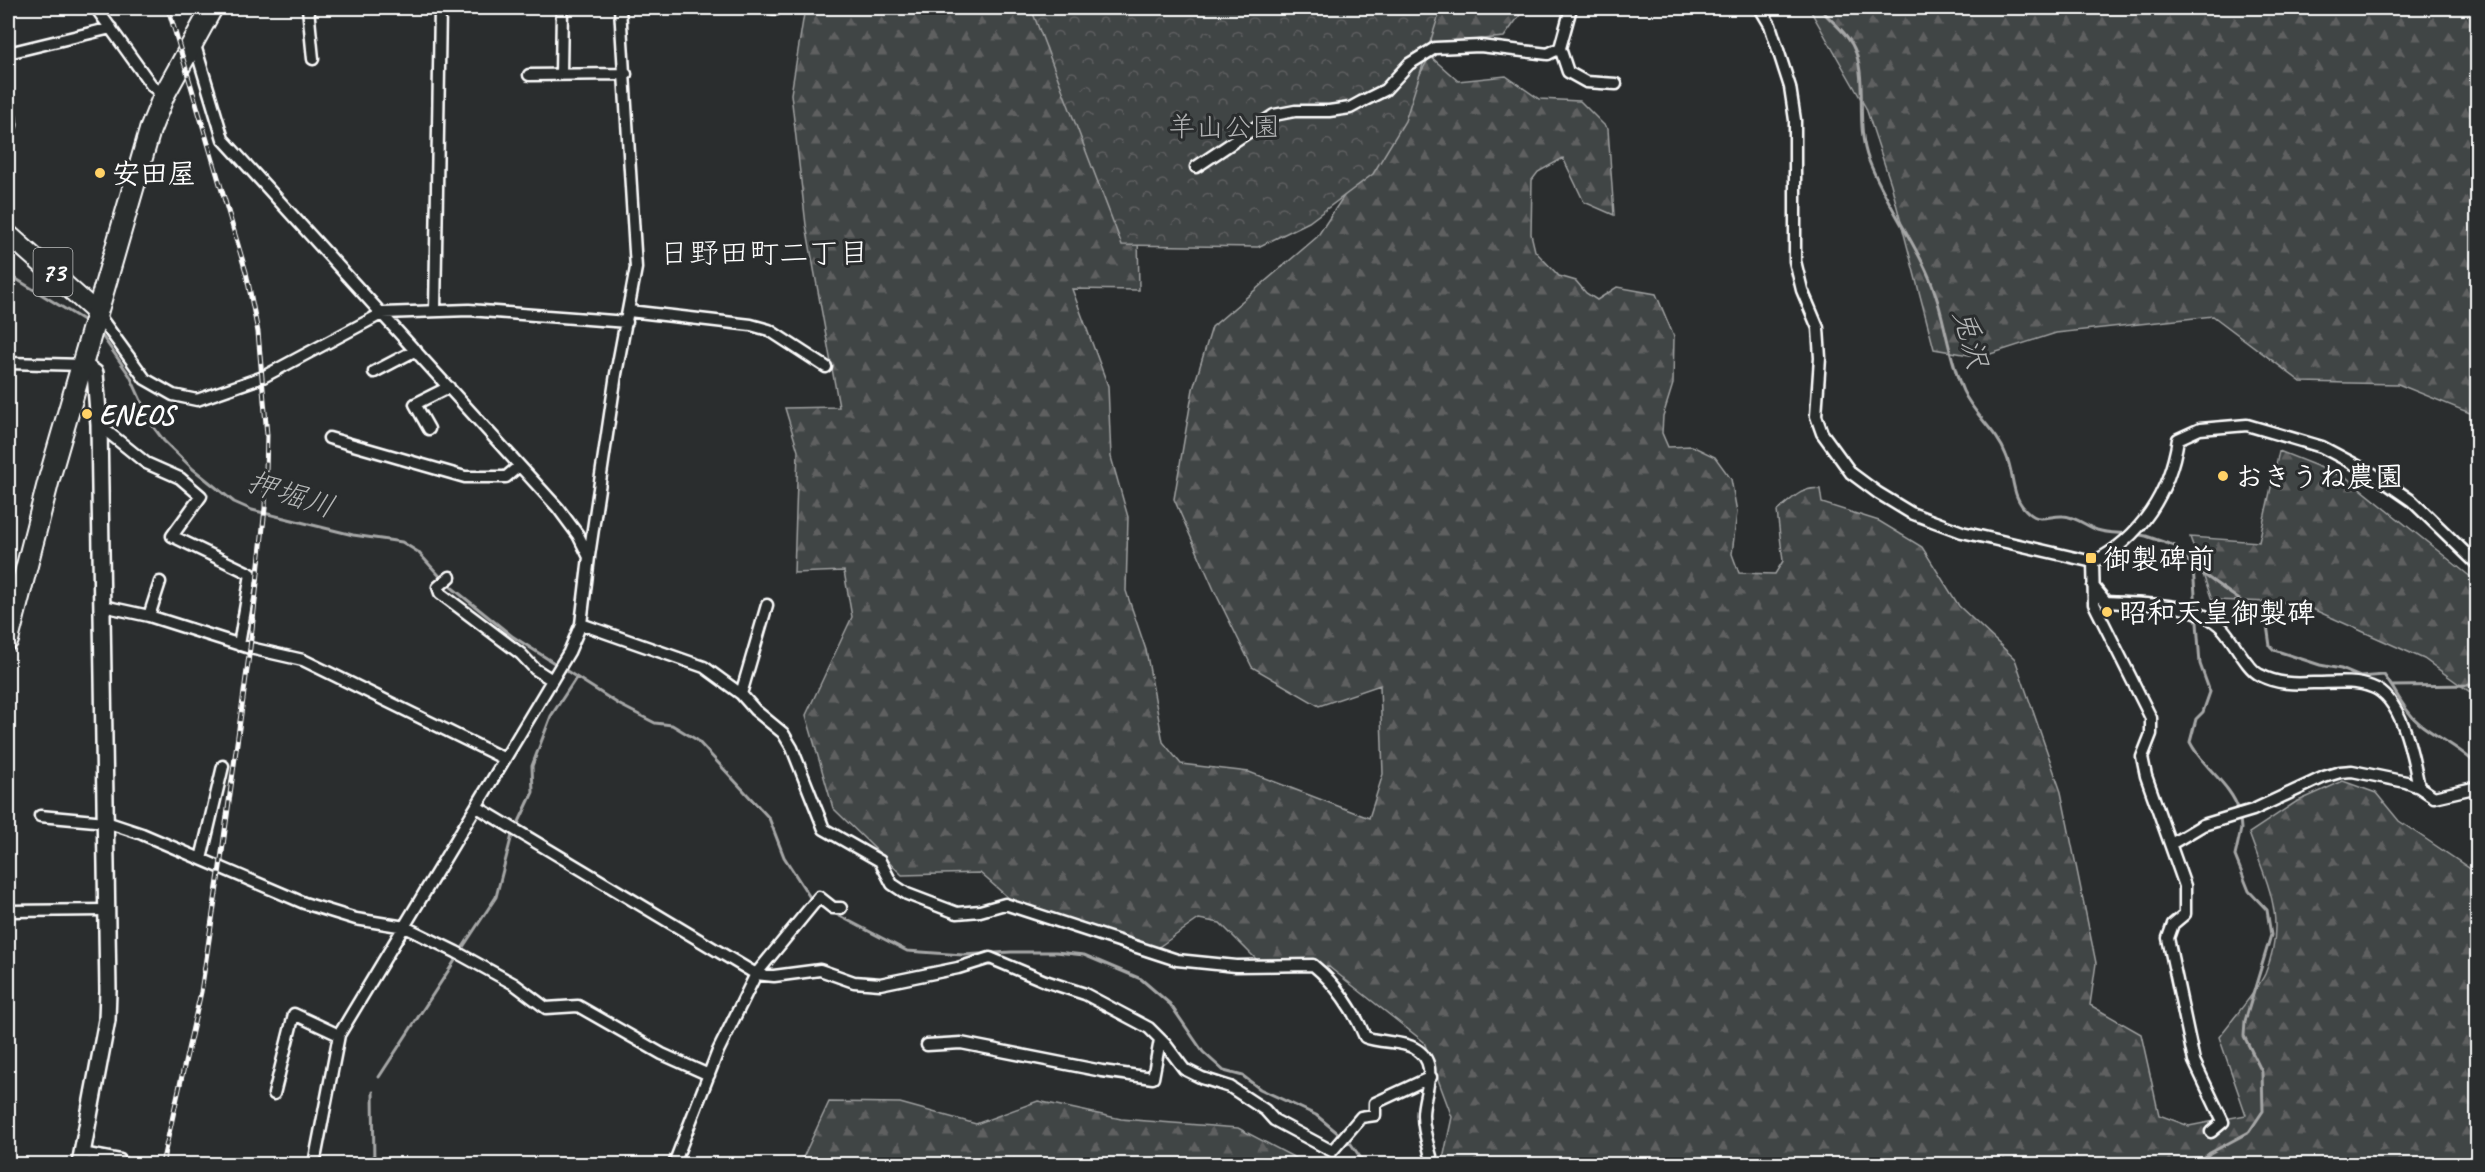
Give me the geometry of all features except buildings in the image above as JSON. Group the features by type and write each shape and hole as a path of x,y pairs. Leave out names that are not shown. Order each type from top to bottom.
{"highway":[{"path":"8,640 49,479 150,130 164,95 212,8"}],"main road":[{"name":"73","path":"8,234 96,318"}],"street":[{"path":"96,8 152,86 164,95"},
{"path":"308,8 313,59"},
{"path":"435,311 440,8"},
{"path":"561,75 562,8"},
{"path":"314,1164 339,1035 569,652 580,624 616,374 636,268 626,74 620,8"},
{"path":"1570,8 1560,48 1568,72 1586,82 1616,84"},
{"path":"1760,8 1770,25 1790,87 1795,120 1795,261 1802,290 1818,328 1820,358 1816,416 1821,433 1851,473 1911,513 1962,532 2093,562 2113,552 2134,534 2169,478 2178,440 2200,429 2247,425 2322,447 2373,474 2412,501 2478,566"},
{"path":"8,53 111,28"},
{"path":"194,42 223,139 558,508 578,535 590,557"},
{"path":"1196,166 1274,115 1295,111 1329,111 1350,108 1384,90 1409,64 1435,48 1480,46 1548,54 1560,48"},
{"path":"529,75 626,74"},
{"path":"8,104 11,125 8,126"},
{"path":"96,318 145,379 173,395 197,400 263,377 383,313 470,310 751,325 770,330 826,367"},
{"path":"374,372 416,350"},
{"path":"8,363 85,358 95,373 99,425 103,606 107,1020 81,1159 120,1160"},
{"path":"429,429 415,404 449,387"},
{"path":"99,425 146,463 180,478 201,496 172,536 251,574 239,645"},
{"path":"329,438 465,477 506,477 519,466"},
{"path":"2093,562 2094,604 2151,718 2151,734 2142,757 2146,776 2185,886 2185,914 2173,924 2168,938 2194,1060 2223,1122 2211,1132"},
{"path":"449,577 439,586 440,593 552,680"},
{"path":"149,616 160,582"},
{"path":"2092,586 2106,602 2201,612 2222,628 2257,674 2274,681 2283,684 2351,682 2374,687 2388,698 2397,711 2410,749 2419,787"},
{"path":"103,606 149,616 239,645 303,660 505,759"},
{"path":"741,694 767,606"},
{"path":"580,624 704,668 741,694 755,710 783,733 792,748 824,829 880,861 892,884 907,894 957,912 980,911 1005,904 1177,960 1236,966 1313,965 1325,975 1357,1019 1365,1037 1379,1042 1409,1045 1417,1049 1426,1059 1431,1077 1423,1112 1424,1134 1433,1164"},
{"path":"201,859 223,766"},
{"path":"2171,844 2203,825 2253,810 2324,777 2340,772 2352,771 2419,787 2434,797 2478,787"},
{"path":"477,807 756,974 774,976 820,969 854,982 879,984 947,970 990,958 1045,981 1085,994 1149,1028 1184,1069 1202,1078 1230,1087 1265,1110 1274,1120 1332,1151 1362,1117 1376,1115 1375,1103 1431,1077"},
{"path":"40,816 106,822 142,834 304,903 356,919 405,927 514,984 546,1008 578,1005 662,1054 709,1075"},
{"path":"674,1164 718,1051 756,974 819,897 833,908 841,908"},
{"path":"8,910 106,910"},
{"path":"274,1094 294,1014 339,1035"},
{"path":"927,1045 961,1043 1102,1071 1153,1078 1160,1040"}],"green space":[{"path":"805,8 1072,8 1138,234 1139,290 1072,289 1108,386 1111,457 1128,517 1126,591 1146,650 1163,742 1181,764 1249,772 1369,818 1383,774 1380,685 1319,706 1252,667 1215,592 1174,499 1193,389 1212,327 1317,237 1400,110 1430,56 1458,81 1506,76 1539,99 1580,101 1608,129 1614,215 1584,202 1563,158 1538,172 1532,180 1531,234 1535,251 1559,276 1576,281 1586,293 1597,300 1617,287 1656,294 1674,337 1673,384 1663,416 1662,433 1668,447 1692,446 1715,457 1731,479 1737,512 1732,554 1739,573 1775,574 1783,561 1777,511 1802,492 1820,489 1822,503 1879,521 1922,547 1959,606 2015,659 2061,792 2096,963 2090,1005 2141,1034 2159,1115 2189,1126 2246,1115 2219,1037 2265,974 2275,936 2275,919 2268,886 2249,833 2296,802 2343,781 2376,793 2399,821 2475,872 2477,870 2477,1164 1442,1164 1452,1117 1424,1042 1329,967 1266,969 1220,923 1199,919 1150,953 1012,901 980,873 902,875 833,808 806,715 852,617 844,571 794,573 798,451 785,408 839,407 806,225 791,94"},
{"name":"羊山公園","path":"1031,8 1441,8 1405,121 1373,174 1309,222 1258,247 1122,245"},
{"path":"1426,8 1525,8 1504,37 1432,44"},
{"path":"1809,8 2477,8 2477,416 2398,384 2301,382 2213,316 2056,333 1981,357 1934,349 1891,184 1866,108"},
{"path":"2279,451 2347,478 2477,582 2477,697 2424,659 2299,603 2212,600 2190,537 2259,542"},
{"path":"1038,1101 1121,1119 1238,1128 1307,1164 800,1164 829,1102 900,1103 976,1124"}],"waterway":[{"name":"兎沢","path":"1820,8 1845,34 1856,53 1861,79 1863,134 1869,161 1926,270 1963,391 2002,446 2009,463 2016,493 2023,507 2037,518 2067,516 2097,530 2128,534"},
{"name":"押堀川","path":"8,274 88,323"},
{"name":"押堀川","path":"98,330 130,376 152,425 164,441 193,469 234,502 252,510 353,535 402,542 418,552 445,582 512,636 620,705 655,723 672,725 697,740 769,818 784,857 811,899 824,908"},
{"path":"2135,534 2175,546 2193,567 2258,613 2267,625 2270,646 2274,650 2320,665 2341,669 2360,677 2384,675 2414,719 2478,766"},
{"path":"2193,567 2200,664 2210,692 2203,712 2196,719 2190,742 2202,760 2230,792 2239,811"},
{"path":"518,824 533,792 532,766 551,716 576,678"},
{"path":"2392,686 2478,685"},
{"path":"2197,1164 2210,1153 2249,1132 2263,1111 2262,1072 2244,1036 2245,1021 2271,935 2267,910 2249,891 2235,856 2241,829 2240,818"},
{"path":"463,947 496,897 512,835"},
{"path":"830,911 907,951 963,955 1011,952 1056,952 1084,955 1141,979 1170,1004 1203,1052 1224,1071 1243,1076 1260,1089 1316,1115 1351,1144 1365,1164"},
{"path":"379,1077 456,959"},
{"path":"373,1092 374,1164"}],"railway":[{"path":"162,1164 201,992 220,867 250,648 265,508 267,435 258,332 246,272 168,8"}],"place":[{"name":"安田屋","path":"100,173"},
{"name":"ENEOS","path":"87,414"},
{"name":"おきうね農園","path":"2223,476"},
{"name":"御製碑前","path":"2091,558"},
{"name":"昭和天皇御製碑","path":"2107,612"}],"district":[{"name":"日野田町二丁目","path":"764,253"}]}
